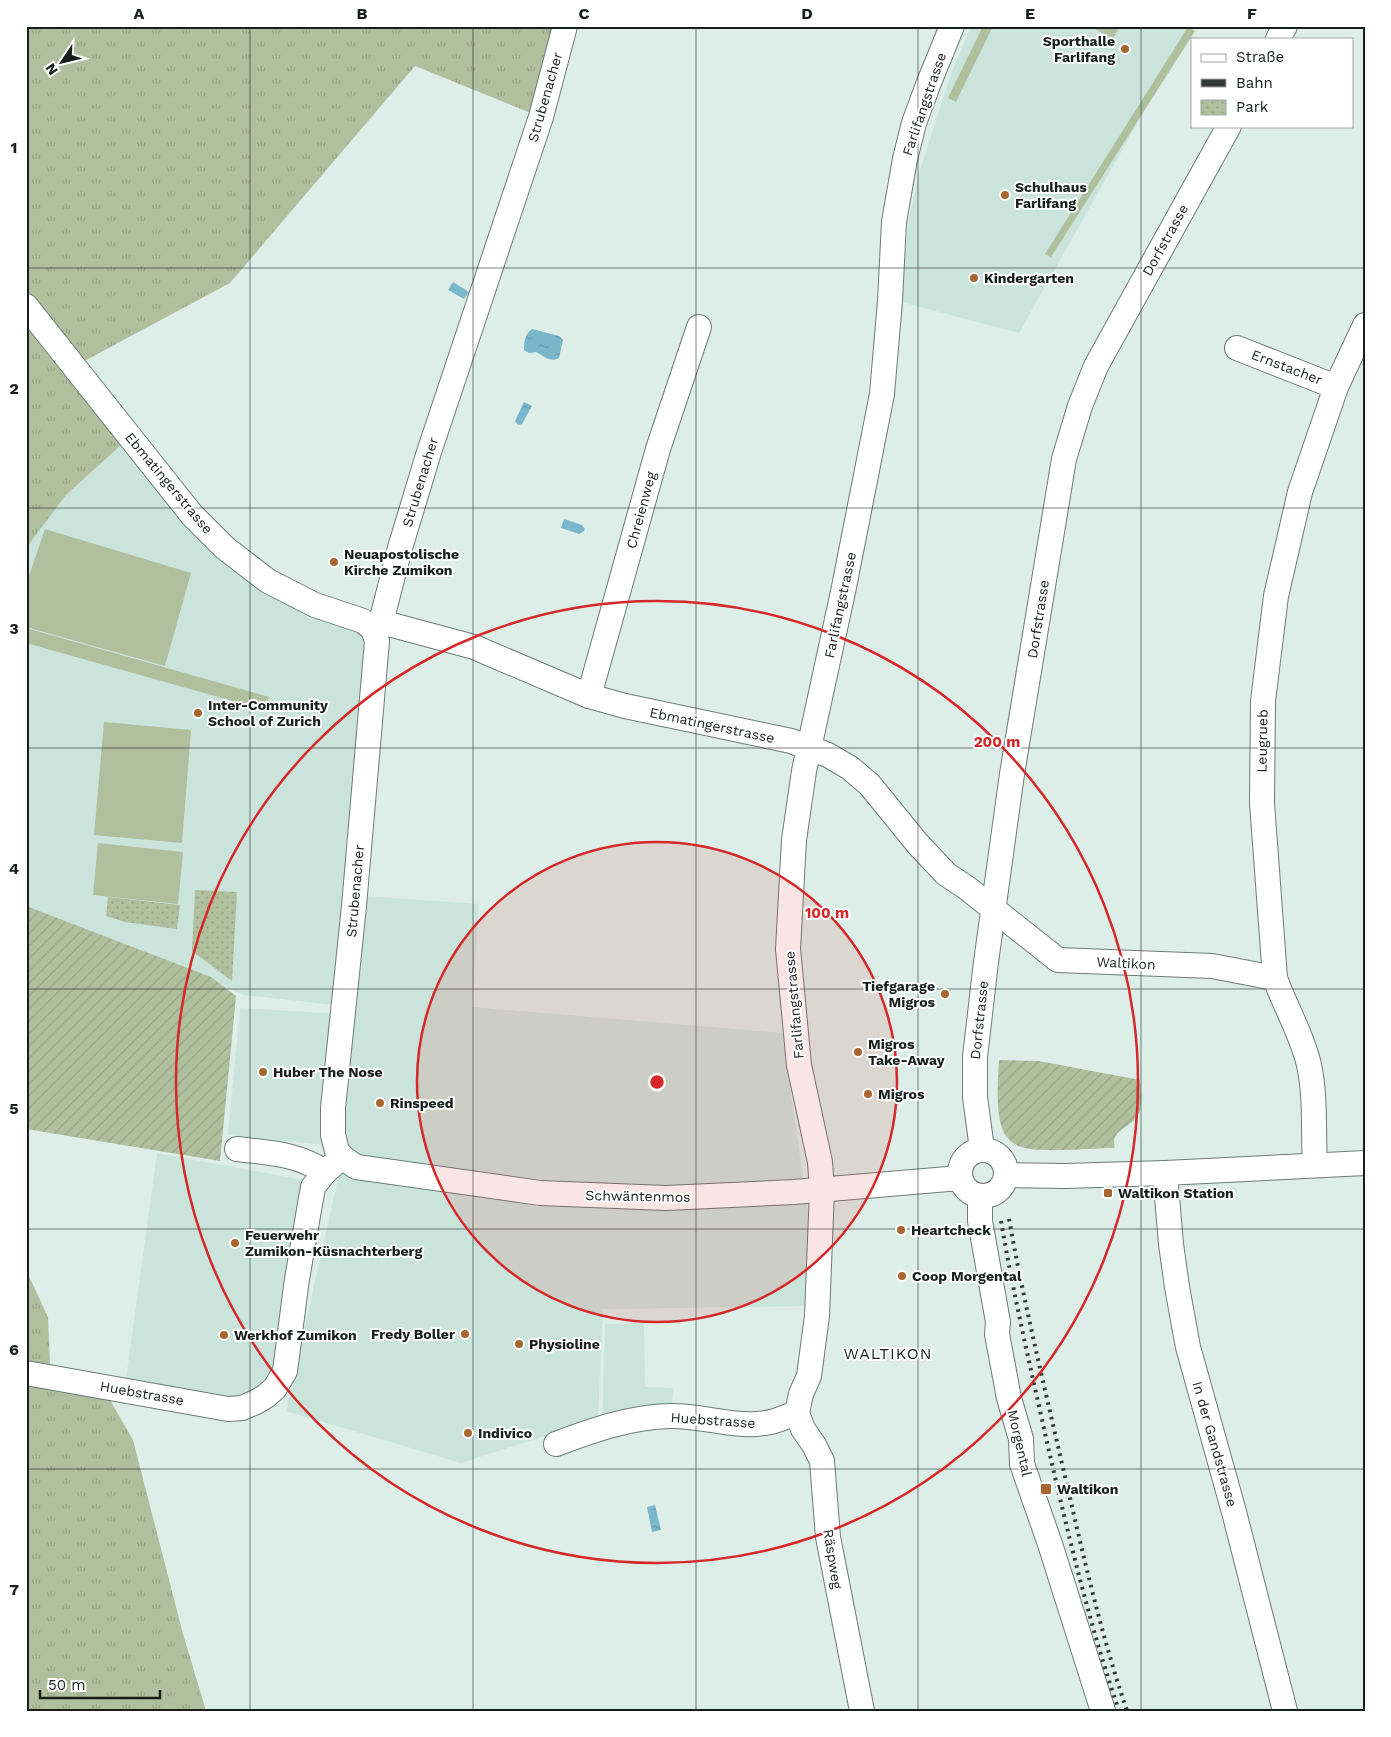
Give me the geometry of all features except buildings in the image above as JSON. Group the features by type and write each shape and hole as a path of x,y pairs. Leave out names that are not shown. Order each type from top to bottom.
{"street":[{"name":"Strubenacher","path":"333,1164 333,1108 354,906 377,625 429,452 541,117 565,26"},
{"name":"Farlifangstrasse","path":"822,1190 820,1162 799,1065 788,949 794,840 804,771 843,592 882,394 890,301 894,222 905,159 914,123 952,26"},
{"path":"1279,38 1285,26"},
{"name":"Dorfstrasse","path":"982,1149 975,1097 974,1057 1012,774 1064,459 1080,406 1096,366 1228,128"},
{"name":"Ebmatingerstrasse","path":"26,306 192,515 225,548 268,581 315,606 377,625 474,647 589,696 625,706 791,742 828,755 843,763 869,784 917,844 946,874 994,909"},
{"name":"Leugrueb","path":"1315,1166 1309,1066 1300,1034 1285,1005 1275,978 1262,802 1263,701 1276,596 1298,501 1336,387 1365,325"},
{"name":"Chreienweg","path":"589,696 658,449 699,327"},
{"name":"Ernstacher","path":"1237,348 1336,387"},
{"name":"Waltikon","path":"994,909 1058,960 1212,966 1275,978"},
{"name":"Schwäntenmos","path":"237,1149 293,1156 310,1162 540,1193 666,1198 822,1190 960,1178"},
{"path":"982,1149 990,1150 1003,1160 1007,1175 1000,1189 987,1196 980,1196 968,1190 960,1178 960,1170 962,1162 967,1156 974,1151 982,1149"},
{"path":"1007,1175 1065,1176 1165,1173 1365,1163"},
{"name":"Huebstrasse","path":"26,1373 228,1409 242,1408 256,1402 275,1388 284,1371 311,1194 313,1188 333,1164"},
{"name":"In der Gandstrasse","path":"1165,1173 1171,1244 1188,1347 1232,1503 1285,1711"},
{"path":"797,1413 801,1394 809,1376 817,1316 822,1190"},
{"name":"Morgental","path":"980,1196 980,1221 998,1322 997,1334 1009,1398 1021,1439 1022,1464 1050,1544 1103,1711"},
{"name":"Huebstrasse","path":"556,1444 602,1427 622,1422 671,1416 745,1424 763,1424 797,1413"},
{"name":"Räspweg","path":"797,1413 803,1429 822,1461 828,1537 862,1711"}],"shaded area":[{"name":"Schulhaus Farlifang","path":"971,26 1192,26 1019,333 901,302 909,217 919,173 951,74"},
{"name":"Inter-Community School of Zurich","path":"130,437 225,548 373,629 343,1006 244,995 26,908 26,547 66,495"},
{"path":"366,896 479,904 472,1007 782,1033 809,1218 808,1306 603,1309 598,1419 461,1463 286,1411 345,1147 228,1135 240,1008 356,1015"},
{"path":"157,1153 304,1180 273,1371 256,1389 227,1400 126,1379"},
{"path":"644,1323 645,1387 673,1388 671,1416 602,1427 605,1324"}],"green space":[{"path":"26,26 565,26 541,117 415,66 230,283 75,366 130,437 66,495 26,548"},
{"path":"983,26 993,26 956,102 948,98"},
{"path":"1090,26 1120,26 1113,39"},
{"path":"1188,27 1195,31 1051,257 1045,254"},
{"path":"45,529 191,573 165,666 26,627 26,585"},
{"path":"26,628 269,697 265,710 26,643"},
{"path":"104,722 191,730 182,843 94,835"},
{"path":"98,843 183,852 178,904 93,895"},
{"path":"195,890 237,892 232,981 192,951"},
{"path":"108,897 180,905 177,929 125,922 106,916"},
{"path":"26,906 211,977 236,996 220,1161 26,1129"},
{"path":"999,1060 1039,1061 1140,1080 1141,1101 1139,1113 1116,1136 1114,1148 1038,1150 1018,1146 1004,1133 999,1117"},
{"path":"26,1270 48,1317 50,1364 136,1383 102,1386 133,1440 183,1634 206,1711 26,1711"}],"water":[{"path":"453,282 469,292 464,299 448,290"},
{"path":"532,329 559,336 563,340 559,358 553,360 536,352 529,353 524,350 525,338"},
{"path":"524,402 532,406 522,424 518,425 515,421"},
{"path":"564,519 582,525 585,529 584,531 579,534 561,528"},
{"path":"655,1505 661,1530 652,1532 647,1507"}],"railway":[{"path":"1009,1219 1034,1344 1084,1560 1108,1651 1127,1711"},
{"path":"1001,1221 1024,1336 1064,1516 1089,1614 1119,1711"}],"place":[{"name":"Sporthalle Farlifang","path":"1125,49"},
{"name":"Schulhaus Farlifang","path":"1005,195"},
{"name":"Kindergarten","path":"974,278"},
{"name":"Neuapostolische Kirche Zumikon","path":"334,562"},
{"name":"Inter-Community School of Zurich","path":"198,713"},
{"name":"Tiefgarage Migros","path":"945,994"},
{"name":"Migros Take-Away","path":"858,1052"},
{"name":"Huber The Nose","path":"263,1072"},
{"name":"Migros","path":"868,1094"},
{"name":"Rinspeed","path":"380,1103"},
{"name":"Waltikon Station","path":"1108,1193"},
{"name":"Heartcheck","path":"901,1230"},
{"name":"Feuerwehr Zumikon-Küsnachterberg","path":"235,1243"},
{"name":"Coop Morgental","path":"902,1276"},
{"name":"Fredy Boller","path":"465,1334"},
{"name":"Werkhof Zumikon","path":"224,1335"},
{"name":"Physioline","path":"519,1344"},
{"name":"Indivico","path":"468,1433"},
{"name":"Waltikon","path":"1046,1489"}],"district":[{"name":"WALTIKON","path":"888,1353"}]}
